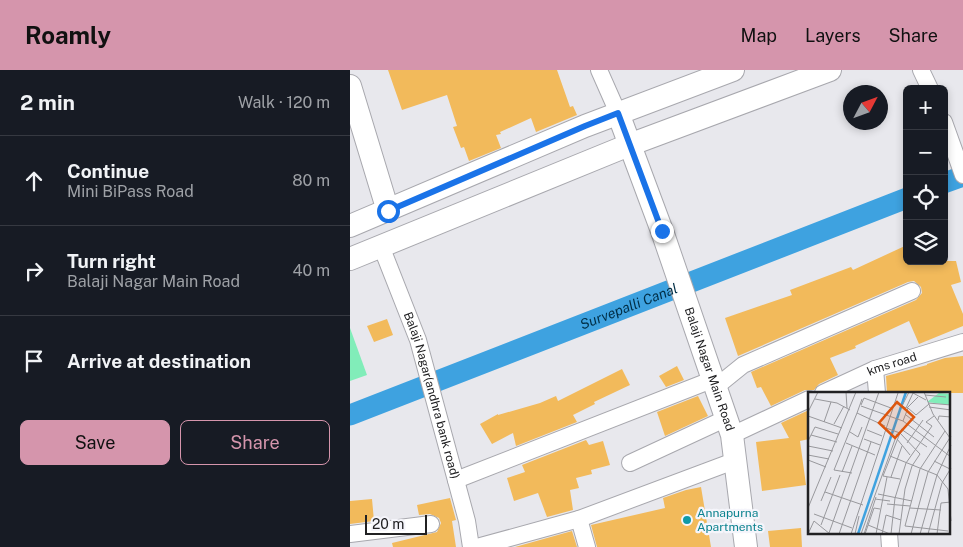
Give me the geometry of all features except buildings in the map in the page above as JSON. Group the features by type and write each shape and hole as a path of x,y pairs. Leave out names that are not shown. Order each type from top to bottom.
{"main road":[{"path":"350,226 585,126 733,70"},
{"path":"350,259 629,145 830,70"},
{"path":"350,86 388,211"},
{"name":"Balaji Nagar Main Road","path":"618,113 698,332 729,426 746,547"}],"street":[{"path":"599,70 618,113"},
{"path":"921,70 928,85"},
{"path":"947,130 963,175"},
{"name":"Balaji Nagar(andhra bank road)","path":"381,246 418,340 468,521 471,547"},
{"path":"456,480 715,383 742,365 912,291"},
{"name":"kms road","path":"825,392 875,369 963,342"},
{"path":"875,369 877,392"},
{"path":"630,463 808,399"},
{"path":"477,547 579,519 734,461"},
{"path":"579,519 587,547"},
{"path":"350,534 431,524"},
{"path":"889,534 890,547"}],"green space":[{"path":"350,328 367,375 350,381"}],"waterway":[{"name":"Survepalli Canal","path":"948,182 963,176"},
{"name":"Survepalli Canal","path":"350,415 903,200"}],"place":[{"name":"Annapurna Apartments","path":"687,520"}],"route":[{"path":"388,211 618,113 662,231"}]}
